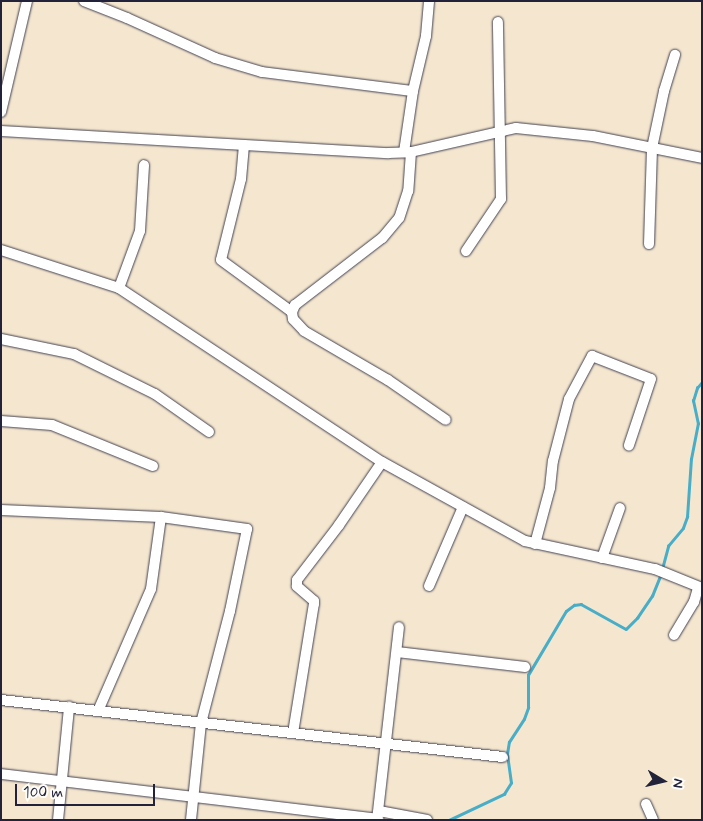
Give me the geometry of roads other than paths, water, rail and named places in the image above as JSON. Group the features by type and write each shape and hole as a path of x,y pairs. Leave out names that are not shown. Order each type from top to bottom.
{"street":[{"path":"1,112 27,1"},
{"path":"84,1 127,18 215,58 262,72 413,91"},
{"path":"429,1 426,36 413,91 407,152 408,191 399,218 382,238 295,305 292,312 293,319 304,331 388,380 446,420"},
{"path":"466,252 501,198 498,22"},
{"path":"649,244 652,148 664,91 675,55"},
{"path":"1,131 407,152 499,130 516,128 592,136 702,158"},
{"path":"244,144 241,179 221,260 292,312"},
{"path":"119,288 140,231 144,165"},
{"path":"1,250 119,288 382,462 525,541 655,569 700,588 694,602 674,635"},
{"path":"1,339 74,354 154,394 209,432"},
{"path":"535,544 550,488 553,461 569,399 592,356 651,379 629,445"},
{"path":"1,421 52,425 153,466"},
{"path":"293,733 314,604 314,600 297,586 297,580 339,525 382,462"},
{"path":"429,586 462,507"},
{"path":"602,558 620,508"},
{"path":"1,510 161,518 247,529 230,611 201,723 191,820"},
{"path":"98,711 151,589 161,518"},
{"path":"378,817 399,628"},
{"path":"396,652 525,667"},
{"path":"1,700 503,757"},
{"path":"58,820 69,707"},
{"path":"1,774 378,817 427,820"},
{"path":"646,804 653,820"}],"waterway":[{"path":"662,569 668,546 683,528 687,517 691,459 698,424 693,401 697,388 702,382"},
{"path":"449,820 504,794 511,783 507,754 509,742 524,719 528,708 528,675 566,611 574,605 581,604 626,629 637,618 652,596 661,574"}]}
